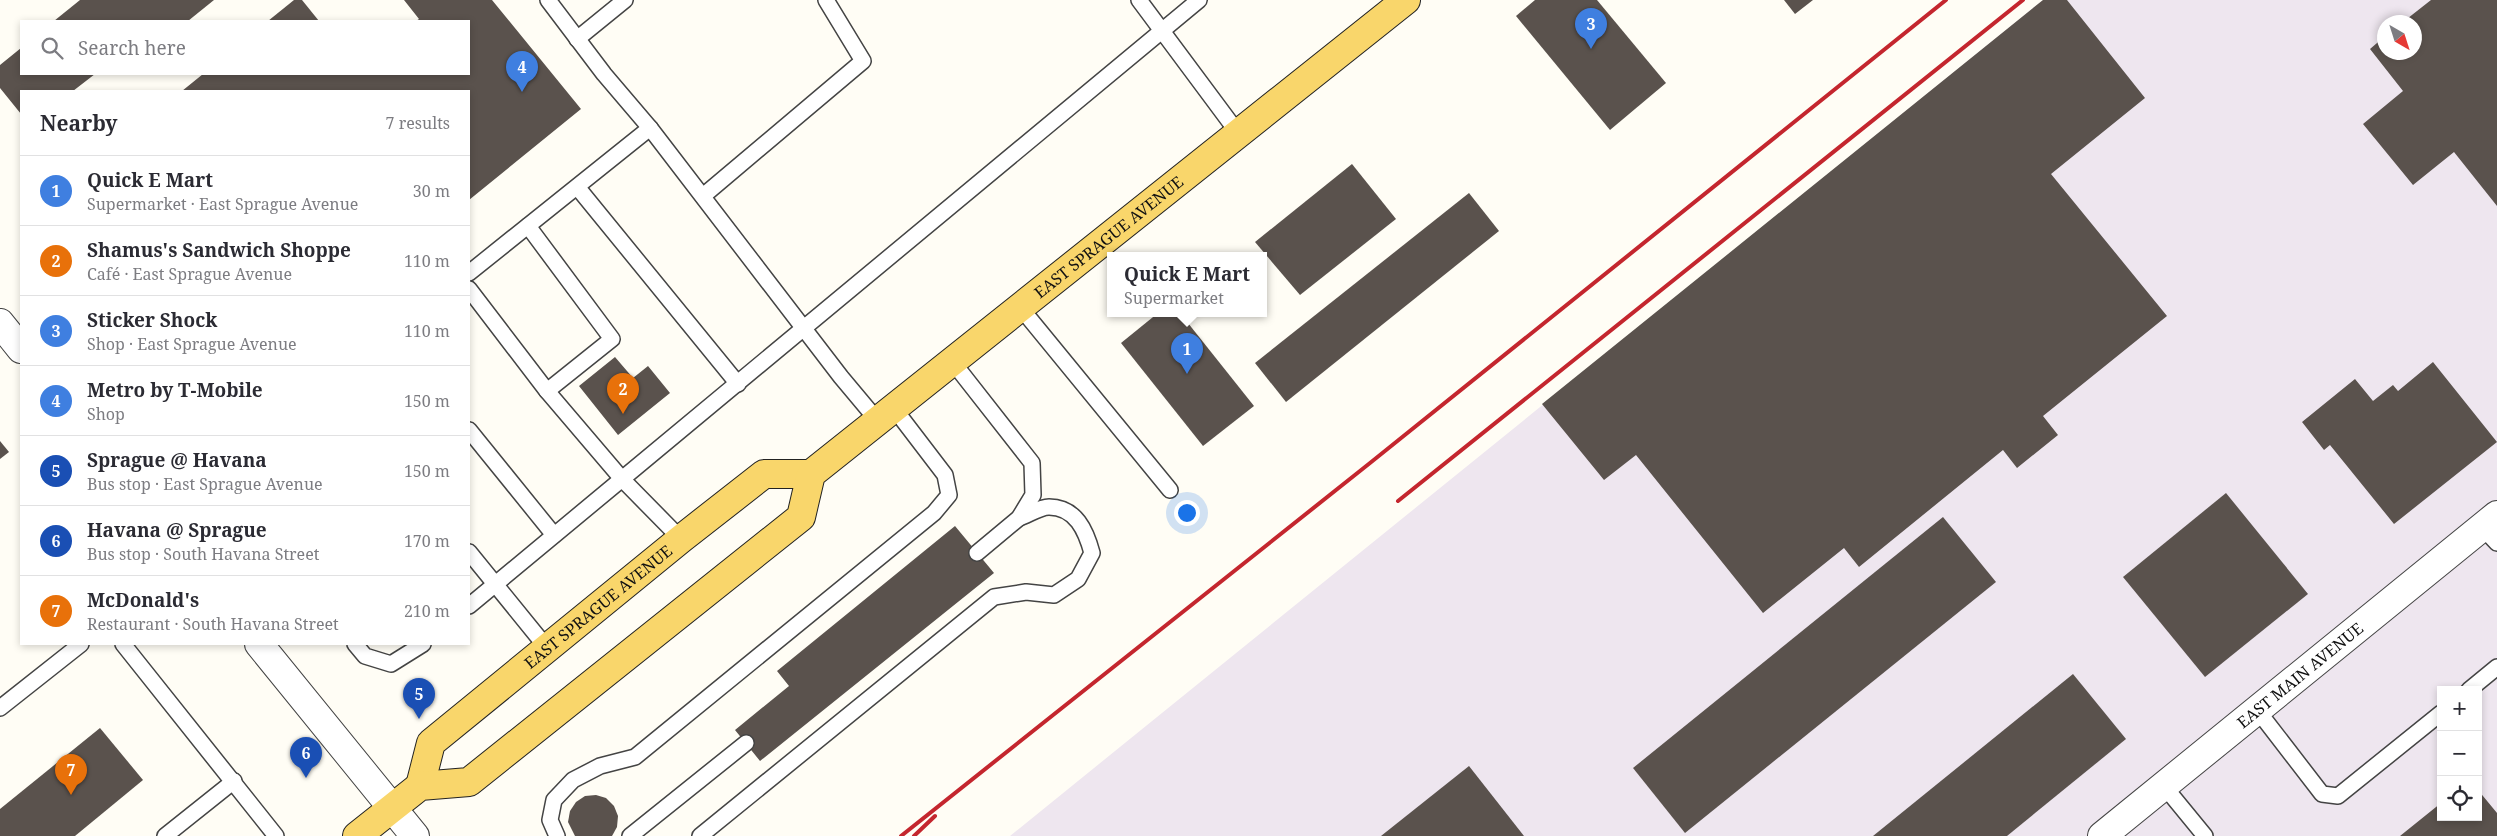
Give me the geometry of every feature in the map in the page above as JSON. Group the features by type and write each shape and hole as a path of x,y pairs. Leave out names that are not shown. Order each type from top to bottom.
{"main road":[{"name":"EAST SPRAGUE AVENUE","path":"420,786 431,743 681,539 764,474 811,474 1406,0"},
{"path":"357,836 420,786 469,782 801,517 811,474"}],"street":[{"path":"0,323 20,348"},
{"name":"EAST MAIN AVENUE","path":"2102,836 2492,528"},
{"path":"260,645 415,836"}],"lane":[{"path":"548,0 650,128 805,329 945,475 949,495 934,514 635,757 600,766 573,780 554,800 550,820 557,836"},
{"path":"578,38 625,0"},
{"path":"703,196 863,61 826,0"},
{"path":"1139,0 1238,133"},
{"path":"470,605 805,329 1199,0"},
{"path":"470,272 578,188 650,128"},
{"path":"578,188 738,384"},
{"path":"528,226 612,339 547,391"},
{"path":"470,290 547,391 622,479 681,539"},
{"path":"1020,307 1170,490"},
{"path":"952,361 1032,463 1033,495 1019,518 977,553"},
{"path":"470,431 554,535"},
{"path":"700,836 994,597 1026,592 1054,595 1078,579 1092,553 1085,530 1066,510 1048,507 1019,518"},
{"path":"470,553 547,648"},
{"path":"0,708 79,645"},
{"path":"124,645 276,836"},
{"path":"356,645 365,656 391,664 421,645"},
{"path":"2474,686 2497,667"},
{"path":"2258,711 2322,794 2338,796 2437,715"},
{"path":"630,836 746,743"},
{"path":"165,836 234,781"},
{"path":"2164,786 2205,836"}],"shaded area":[{"path":"2043,0 2497,0 2497,836 1010,836"}],"building":[{"path":"80,0 214,0 189,20 55,20"},
{"path":"294,0 302,0 318,20 269,20"},
{"path":"404,0 492,0 581,109 470,199 470,90 183,90 202,75 470,75 470,20 418,20 419,19"},
{"path":"1535,0 1597,0 1666,83 1610,130 1516,16"},
{"path":"1784,0 1813,0 1795,14"},
{"path":"2043,0 2067,0 2145,98 2051,174 2167,316 2043,416 2058,435 2017,468 2003,450 1859,567 1844,548 1763,613 1636,455 1604,480 1542,404"},
{"path":"2431,0 2497,0 2497,206 2454,152 2413,185 2363,124 2403,91 2379,60 2422,60 2422,15 2412,15"},
{"path":"2377,43 2377,58 2370,49"},
{"path":"20,49 20,75 94,75 74,90 20,90 20,113 0,88 0,65"},
{"path":"1352,164 1396,219 1300,295 1267,256 1267,252 1263,252 1255,242"},
{"path":"1469,193 1499,231 1286,402 1255,363"},
{"path":"1153,317 1183,317 1254,406 1203,446 1121,343"},
{"path":"615,357 633,378 648,366 670,393 618,435 579,386"},
{"path":"2433,362 2497,442 2394,524 2330,445 2324,450 2302,422 2355,379 2373,401 2393,385 2398,391"},
{"path":"0,441 9,452 0,459"},
{"path":"2226,493 2308,594 2205,677 2123,577"},
{"path":"1943,517 1996,582 1685,833 1633,768"},
{"path":"955,526 994,573 760,761 735,730 789,686 777,671"},
{"path":"2073,674 2126,739 2007,836 1873,836"},
{"path":"100,728 143,780 75,836 0,836 0,809"},
{"path":"1469,766 1524,836 1381,836"},
{"path":"596,795 606,798 614,806 618,816 617,827 612,836 575,836 568,822 570,811 576,802 585,796"},
{"path":"2482,795 2497,813 2497,836 2400,836 2437,806 2437,821 2482,821"}],"railway":[{"path":"901,836 1370,463 1946,0"},
{"path":"1398,501 2023,0"},
{"path":"914,836 935,816"}],"place":[{"name":"Sticker Shock","path":"1591,49"},
{"name":"Metro by T-Mobile","path":"522,92"},
{"name":"Quick E Mart","path":"1187,374"},
{"name":"Shamus's Sandwich Shoppe","path":"623,414"},
{"name":"Sprague @ Havana","path":"419,719"},
{"name":"Havana @ Sprague","path":"306,778"},
{"name":"McDonald's","path":"71,795"}]}
